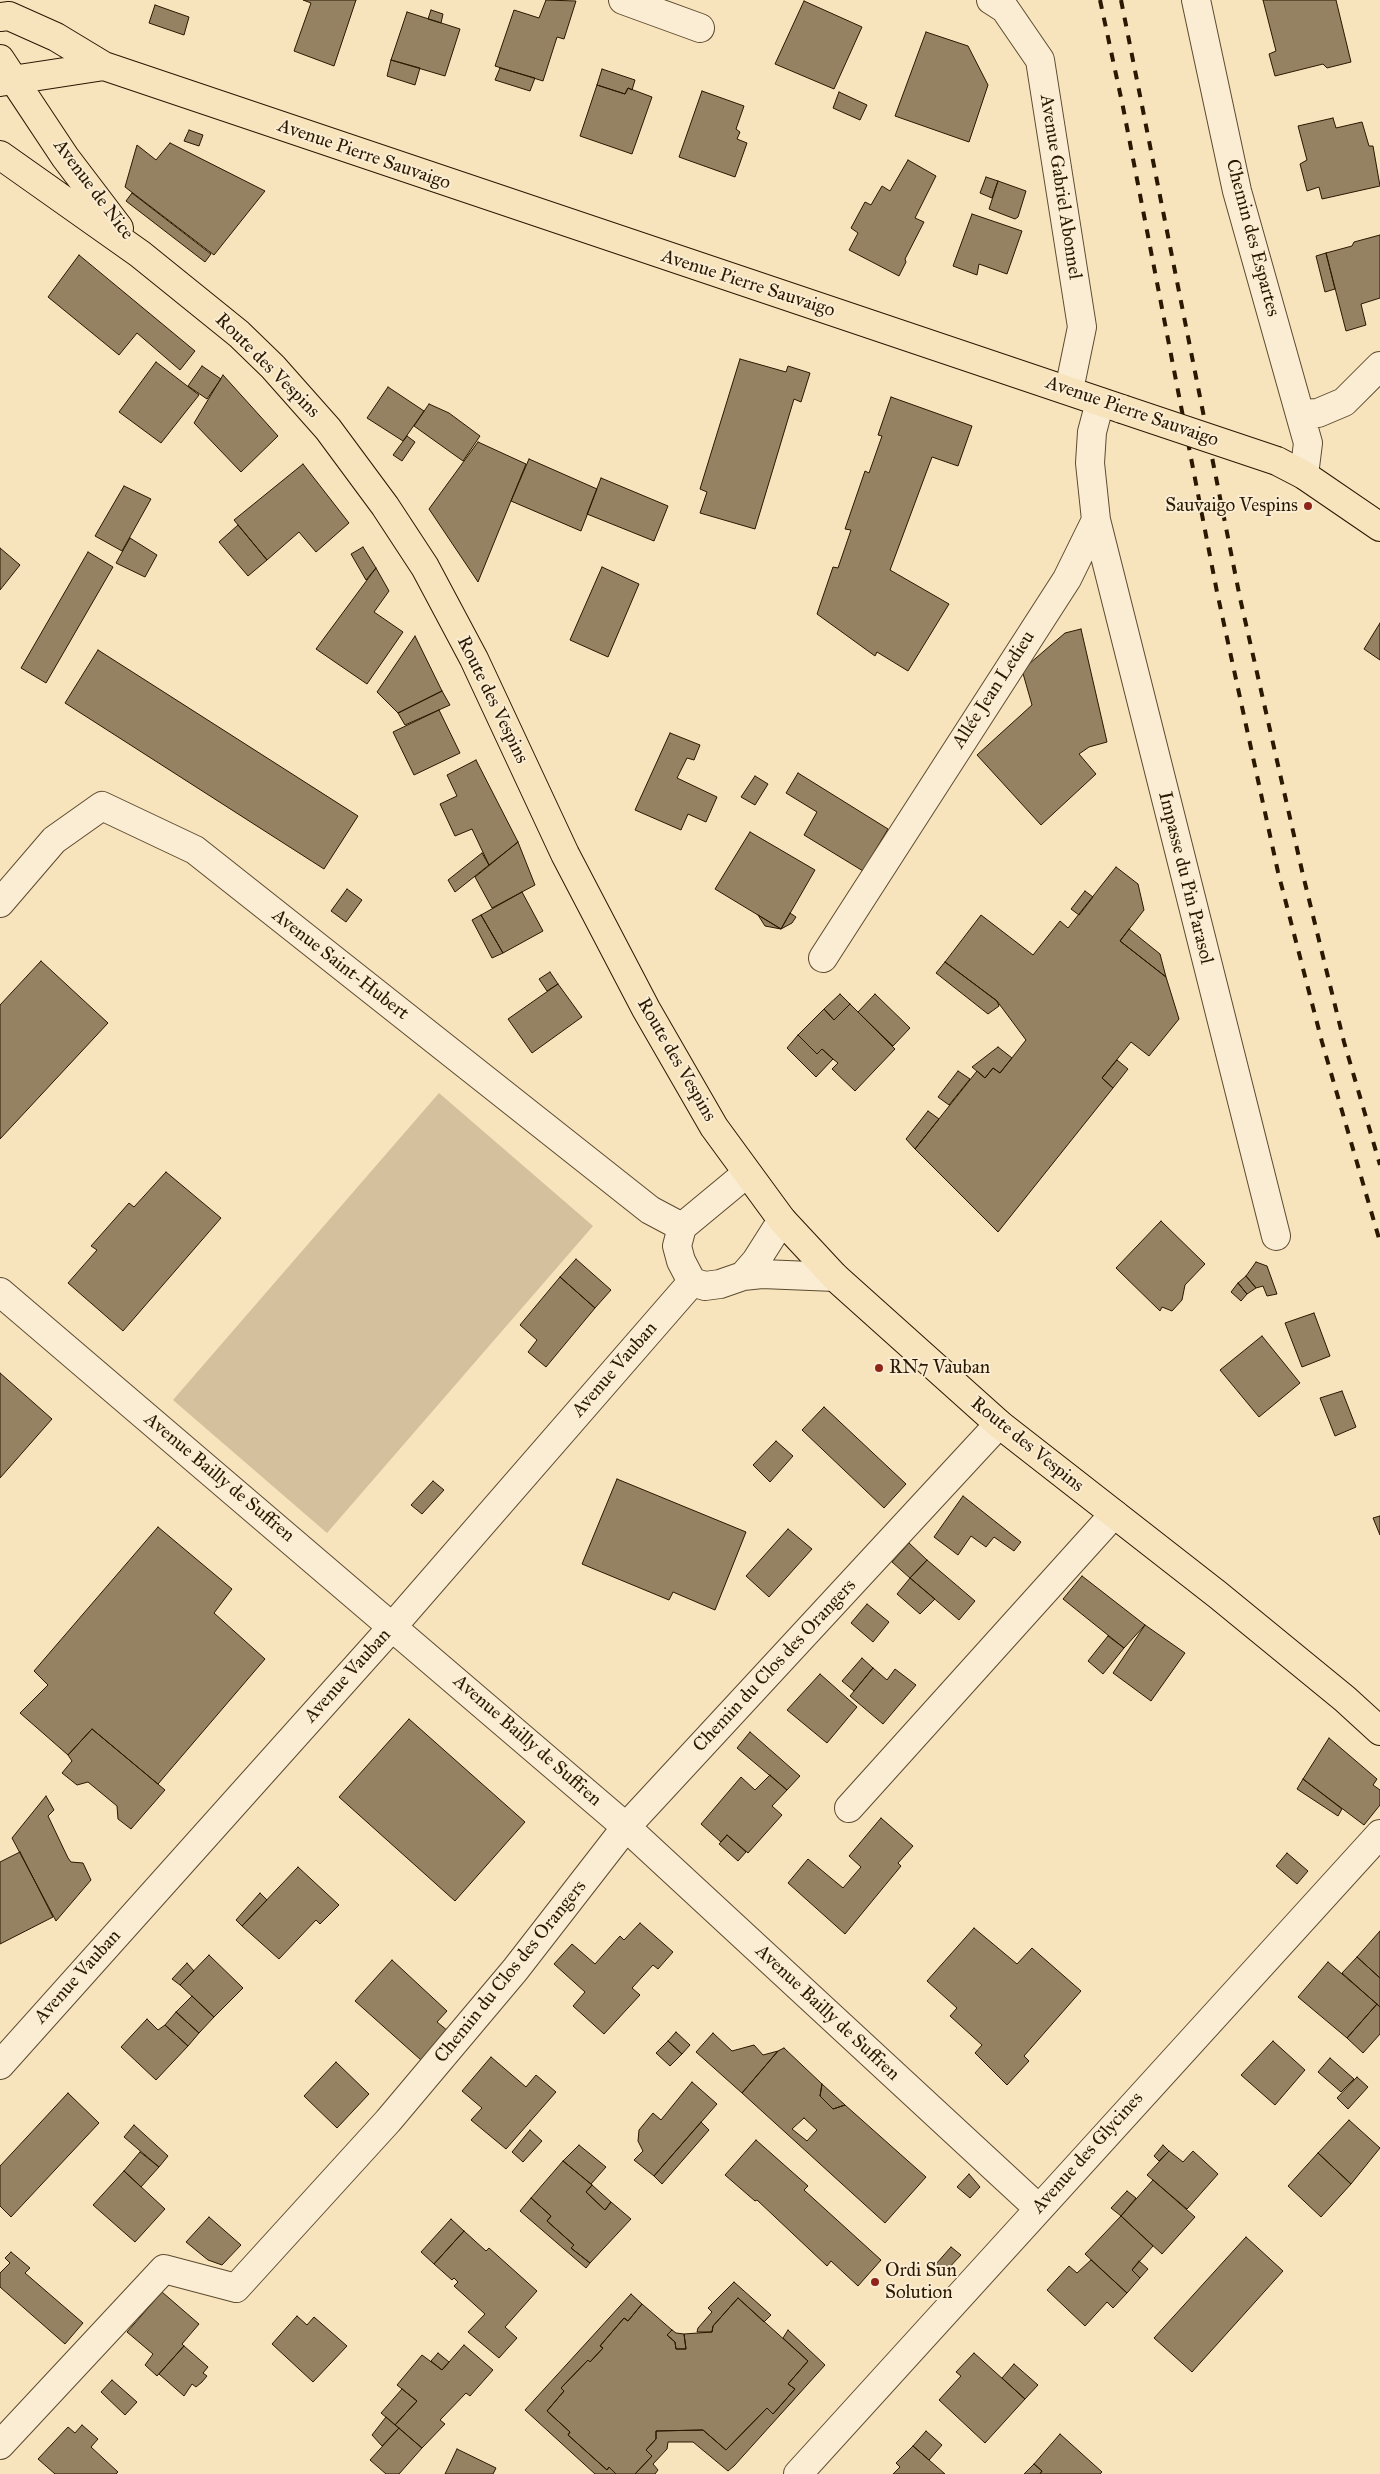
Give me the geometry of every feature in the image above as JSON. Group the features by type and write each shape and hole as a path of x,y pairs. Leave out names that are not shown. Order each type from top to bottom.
{"main road":[{"name":"Avenue Pierre Sauvaigo","path":"0,17 10,16 56,37 104,66 496,200 1277,461 1304,475 1380,527"},
{"name":"Avenue Pierre Sauvaigo","path":"5,73 104,66"},
{"name":"Avenue de Nice","path":"5,73 99,204 140,254"},
{"name":"Avenue de Nice","path":"0,155 140,254"},
{"name":"Route des Vespins","path":"140,254 239,334 273,367 328,429 385,506 425,567 474,659 565,854 646,1009 714,1128 746,1174 782,1220 835,1277 999,1424 1218,1595 1345,1699 1380,1731"}],"street":[{"path":"622,0 700,28"},
{"name":"Avenue Gabriel Abonnel","path":"992,0 1005,9 1040,60 1082,327 1069,390"},
{"name":"Chemin des Espartes","path":"1196,0 1237,191 1308,444 1304,475"},
{"path":"1301,414 1318,413 1344,402 1380,366"},
{"path":"1096,520 1090,463 1092,432 1111,406"},
{"name":"Allée Jean Ledieu","path":"823,958 1067,579 1096,520"},
{"name":"Impasse du Pin Parasol","path":"1096,520 1276,1236"},
{"name":"Avenue Saint-Hubert","path":"0,903 54,840 102,806 195,850 650,1210 682,1227"},
{"path":"746,1174 682,1227 677,1246 681,1261 692,1282 705,1286 720,1284 743,1276 762,1274 835,1277"},
{"path":"743,1276 756,1261 782,1220"},
{"name":"Avenue Vauban","path":"0,2065 393,1626 692,1282"},
{"name":"Avenue Bailly de Suffren","path":"0,1292 626,1827 1038,2208"},
{"name":"Chemin du Clos des Orangers","path":"0,2445 164,2269 236,2288 388,2121 515,1970 626,1827 999,1424"},
{"path":"849,1808 1114,1514"},
{"name":"Avenue des Glycines","path":"798,2474 1380,1834"}],"shaded area":[{"path":"439,1093 593,1226 327,1533 173,1400"}],"building":[{"path":"303,0 356,0 334,66 294,51 311,3"},
{"path":"546,0 576,1 564,39 557,37 543,81 495,66 514,10 539,18"},
{"path":"1263,0 1336,0 1351,62 1327,68 1323,64 1275,76 1269,54 1276,51"},
{"path":"804,1 862,27 834,89 775,64"},
{"path":"155,5 189,17 184,35 149,23"},
{"path":"431,10 443,14 441,23 428,19"},
{"path":"407,12 460,29 445,76 391,60"},
{"path":"926,32 968,46 988,85 969,142 895,116"},
{"path":"391,60 420,68 415,85 387,76"},
{"path":"500,68 535,78 530,91 495,80"},
{"path":"602,69 635,80 632,90 628,88 625,94 597,85"},
{"path":"597,85 625,94 628,88 652,97 632,154 580,136"},
{"path":"702,91 744,106 736,129 740,132 737,139 747,143 735,177 679,157"},
{"path":"839,92 867,105 860,120 833,108"},
{"path":"1333,118 1336,128 1362,122 1369,146 1373,146 1380,186 1322,199 1319,187 1307,191 1300,164 1307,160 1298,126"},
{"path":"189,130 203,135 199,146 184,141"},
{"path":"170,143 265,191 214,255 125,187 137,145 156,160"},
{"path":"908,160 936,176 915,218 924,222 905,259 906,262 899,276 849,250 858,233 851,228 865,202 871,205 882,186 890,191"},
{"path":"986,177 998,181 992,198 980,193"},
{"path":"998,181 1026,191 1018,217 1015,219 989,209"},
{"path":"132,193 211,254 205,262 126,201"},
{"path":"972,214 1022,231 1007,274 979,264 977,275 953,266"},
{"path":"1380,235 1380,298 1361,304 1366,325 1346,331 1326,253 1352,246 1354,242"},
{"path":"1326,253 1335,289 1325,292 1316,256"},
{"path":"79,255 195,351 180,370 137,333 119,355 48,297"},
{"path":"740,359 786,372 788,366 810,373 801,402 794,399 755,529 700,513 707,492 700,489"},
{"path":"156,362 199,395 161,443 119,412"},
{"path":"202,366 221,379 207,399 188,386"},
{"path":"223,375 278,436 241,472 194,423"},
{"path":"388,387 424,411 403,441 367,418"},
{"path":"891,397 972,426 958,466 932,457 890,570 949,604 908,671 877,652 875,656 817,614 833,567 838,568 851,530 845,529 865,471 869,473 882,436 878,435"},
{"path":"429,404 449,413 480,436 463,461 414,426"},
{"path":"407,436 415,442 402,461 393,455"},
{"path":"478,442 526,464 478,582 429,509"},
{"path":"529,459 597,489 581,531 511,501"},
{"path":"303,464 349,523 316,552 299,532 267,560 234,520"},
{"path":"601,478 668,506 654,541 587,514"},
{"path":"124,486 151,499 122,551 95,536"},
{"path":"238,525 267,560 248,576 219,542"},
{"path":"130,538 157,555 145,577 116,563"},
{"path":"363,547 376,568 366,580 351,554"},
{"path":"0,548 20,565 0,590"},
{"path":"88,552 113,567 46,683 21,668"},
{"path":"602,567 639,584 608,657 570,640"},
{"path":"376,568 389,591 374,612 403,632 367,684 316,649"},
{"path":"1380,623 1380,660 1364,649"},
{"path":"1081,629 1107,742 1089,747 1079,754 1096,774 1041,825 977,755 1032,705 1022,670 1065,633"},
{"path":"415,636 442,691 398,713 377,692"},
{"path":"98,650 358,816 324,869 65,703"},
{"path":"442,691 450,705 405,725 398,713"},
{"path":"439,710 460,753 414,775 393,732"},
{"path":"670,733 700,745 694,760 687,758 677,778 717,797 706,822 688,814 681,830 635,810"},
{"path":"476,760 518,842 489,865 472,829 455,836 440,804 457,796 447,775"},
{"path":"798,773 888,829 863,871 804,835 817,812 786,793"},
{"path":"755,776 768,784 755,805 741,797"},
{"path":"750,832 815,870 781,929 715,889"},
{"path":"518,842 535,885 492,908 475,877"},
{"path":"482,853 489,865 455,892 448,880"},
{"path":"1116,867 1138,884 1144,910 1120,941 1166,977 1179,1019 1149,1056 1131,1042 1102,1078 1113,1088 998,1232 915,1149 977,1071 985,1078 993,1068 1000,1073 1026,1040 997,1001 945,962 981,915 1033,955 1060,921 1068,928"},
{"path":"347,889 362,900 346,922 331,911"},
{"path":"1085,891 1093,897 1079,915 1071,909"},
{"path":"522,892 543,931 503,953 481,915"},
{"path":"790,913 796,917 792,923 781,929"},
{"path":"481,915 503,953 492,958 472,920"},
{"path":"758,915 781,929 765,926"},
{"path":"1129,929 1160,954 1166,977 1120,941"},
{"path":"41,961 108,1023 0,1139 0,1005"},
{"path":"945,962 997,1001 999,1006 988,1014 936,973"},
{"path":"550,972 558,984 547,991 539,979"},
{"path":"558,984 582,1017 532,1053 508,1019"},
{"path":"840,994 850,1004 834,1020 824,1009"},
{"path":"875,994 910,1028 893,1046 858,1012"},
{"path":"850,1004 895,1049 855,1091 832,1069 838,1063 822,1049 817,1054 798,1035 824,1009 834,1020"},
{"path":"798,1035 817,1054 822,1049 833,1059 816,1077 787,1048"},
{"path":"998,1047 1012,1058 1000,1073 993,1068 985,1078 972,1067"},
{"path":"1117,1060 1128,1069 1113,1088 1102,1078"},
{"path":"958,1071 970,1079 949,1105 938,1097"},
{"path":"928,1111 939,1119 915,1149 906,1139"},
{"path":"166,1172 221,1218 123,1331 68,1283 97,1250 91,1246 129,1203 134,1207"},
{"path":"1161,1221 1205,1264 1185,1285 1182,1300 1172,1311 1162,1307 1160,1311 1116,1268"},
{"path":"576,1259 611,1290 595,1308 560,1277"},
{"path":"1256,1262 1267,1266 1277,1294 1267,1296 1263,1286 1256,1288 1246,1276"},
{"path":"1246,1276 1256,1288 1247,1294 1238,1283"},
{"path":"560,1277 595,1308 546,1367 528,1352 537,1340 520,1325"},
{"path":"1238,1283 1247,1294 1241,1301 1231,1292"},
{"path":"1314,1313 1330,1356 1302,1367 1285,1323"},
{"path":"1262,1336 1300,1383 1259,1417 1220,1370"},
{"path":"0,1373 52,1419 0,1478"},
{"path":"1342,1391 1356,1427 1335,1436 1320,1398"},
{"path":"824,1407 906,1484 884,1508 802,1430"},
{"path":"776,1441 793,1456 770,1482 753,1465"},
{"path":"617,1479 746,1532 715,1610 673,1592 669,1600 582,1564"},
{"path":"433,1481 444,1490 422,1514 411,1505"},
{"path":"963,1496 1021,1542 1014,1551 994,1537 986,1547 971,1536 958,1555 934,1537"},
{"path":"1380,1516 1380,1535 1373,1518"},
{"path":"158,1527 232,1589 214,1613 265,1659 158,1784 92,1729 68,1755 20,1713 48,1685 34,1671"},
{"path":"788,1529 812,1549 769,1597 746,1576"},
{"path":"909,1543 927,1560 910,1578 892,1562"},
{"path":"927,1560 975,1601 959,1620 910,1578"},
{"path":"1082,1576 1145,1625 1124,1648 1063,1599"},
{"path":"910,1578 935,1599 920,1614 897,1594"},
{"path":"867,1604 889,1622 873,1642 851,1623"},
{"path":"1145,1625 1185,1653 1151,1701 1113,1673"},
{"path":"1108,1636 1124,1648 1103,1674 1088,1661"},
{"path":"862,1658 873,1668 854,1691 842,1681"},
{"path":"873,1668 887,1680 895,1669 916,1685 883,1724 850,1696"},
{"path":"820,1674 857,1707 827,1743 787,1710"},
{"path":"409,1719 525,1822 455,1901 339,1797"},
{"path":"92,1729 165,1790 131,1829 118,1819 117,1806 88,1782 77,1785 62,1773 72,1761 68,1755"},
{"path":"750,1732 800,1776 787,1790 737,1748"},
{"path":"1329,1738 1377,1779 1373,1785 1380,1790 1380,1805 1364,1825 1303,1779"},
{"path":"770,1775 787,1790 772,1806 782,1815 748,1853 727,1835 721,1842 701,1824 741,1777 755,1790"},
{"path":"1303,1779 1342,1809 1338,1816 1297,1789"},
{"path":"46,1796 54,1810 48,1816 68,1858 71,1862 83,1863 91,1880 56,1921 12,1838"},
{"path":"881,1818 913,1846 898,1863 901,1866 845,1934 788,1883 808,1859 843,1888 861,1867 849,1856"},
{"path":"727,1835 746,1852 738,1861 719,1844"},
{"path":"20,1852 53,1917 0,1944 0,1862"},
{"path":"1287,1853 1308,1871 1297,1884 1276,1866"},
{"path":"298,1867 339,1905 320,1924 316,1920 279,1959 242,1926"},
{"path":"260,1893 267,1900 242,1926 236,1920"},
{"path":"640,1923 673,1952 658,1969 653,1965 632,1988 640,1995 604,2034 573,2006 585,1992 554,1964 572,1944 595,1964 620,1936 624,1940"},
{"path":"974,1928 1017,1964 1032,1948 1081,1991 1024,2056 1029,2061 1007,2085 975,2053 982,2045 950,2016 957,2008 927,1981"},
{"path":"1380,1931 1380,1978 1357,1957"},
{"path":"209,1955 243,1988 214,2017 180,1985"},
{"path":"1357,1957 1380,1978 1380,2007 1342,1973"},
{"path":"392,1960 447,2011 437,2022 448,2031 421,2060 355,2001"},
{"path":"1328,1962 1377,2004 1347,2038 1298,1997"},
{"path":"187,1963 194,1971 180,1985 172,1979"},
{"path":"192,1996 214,2017 199,2033 176,2012"},
{"path":"1377,2004 1380,2007 1380,2034 1363,2053 1347,2038"},
{"path":"176,2012 199,2033 188,2046 165,2025"},
{"path":"147,2019 158,2030 165,2025 188,2046 156,2080 121,2047"},
{"path":"676,2032 690,2045 682,2054 668,2041"},
{"path":"713,2033 732,2051 754,2045 763,2055 778,2051 742,2093 696,2052"},
{"path":"668,2041 682,2054 670,2066 656,2053"},
{"path":"1273,2041 1305,2070 1275,2105 1241,2075"},
{"path":"784,2048 822,2084 820,2096 833,2109 845,2105 926,2177 885,2223 742,2093 778,2051","holes":["804,2118 817,2130 807,2141 792,2129"]},
{"path":"491,2057 526,2087 536,2075 556,2092 506,2149 471,2120 482,2108 462,2091"},
{"path":"1330,2058 1354,2079 1341,2092 1318,2072"},
{"path":"336,2062 369,2094 337,2128 304,2096"},
{"path":"1357,2077 1368,2087 1348,2109 1337,2098"},
{"path":"692,2082 717,2104 654,2176 634,2160 643,2151 638,2141 639,2130 653,2113 661,2120"},
{"path":"822,2084 845,2105 833,2109 820,2096"},
{"path":"68,2093 99,2123 11,2217 0,2206 0,2166"},
{"path":"1349,2120 1380,2148 1351,2184 1318,2153"},
{"path":"701,2122 709,2130 662,2184 654,2176"},
{"path":"134,2125 168,2156 159,2167 124,2137"},
{"path":"530,2130 542,2141 523,2162 512,2152"},
{"path":"756,2140 808,2186 804,2190 881,2260 858,2286 831,2261 827,2266 757,2200 755,2201 725,2175"},
{"path":"579,2145 606,2167 591,2184 563,2161"},
{"path":"1163,2145 1169,2151 1159,2161 1154,2156"},
{"path":"1169,2151 1183,2162 1193,2151 1218,2174 1187,2209 1147,2175"},
{"path":"140,2152 159,2167 141,2187 124,2171"},
{"path":"1318,2153 1351,2184 1321,2217 1288,2186"},
{"path":"563,2161 592,2185 586,2192 605,2210 611,2202 631,2219 590,2263 571,2248 574,2245 547,2221 551,2216 531,2198"},
{"path":"124,2171 165,2209 135,2242 93,2205"},
{"path":"969,2174 980,2187 970,2198 957,2187"},
{"path":"1153,2180 1195,2217 1162,2254 1121,2216"},
{"path":"592,2185 611,2202 605,2210 586,2192"},
{"path":"1127,2191 1136,2198 1121,2216 1111,2208"},
{"path":"531,2198 551,2216 547,2221 574,2245 571,2248 590,2263 586,2268 520,2211"},
{"path":"1121,2216 1153,2246 1132,2270 1140,2278 1127,2293 1085,2254"},
{"path":"209,2217 241,2245 222,2265 208,2260 186,2242"},
{"path":"451,2219 464,2231 434,2264 421,2252"},
{"path":"464,2231 486,2251 489,2248 537,2291 505,2327 517,2338 499,2358 468,2332 485,2314 454,2286 458,2282 454,2278 452,2280 434,2264"},
{"path":"1246,2237 1283,2271 1192,2372 1154,2338"},
{"path":"951,2247 961,2255 945,2272 936,2264"},
{"path":"11,2252 30,2268 25,2273 83,2323 65,2344 0,2287 0,2273 10,2263 5,2258"},
{"path":"1091,2260 1127,2293 1113,2308 1107,2302 1085,2326 1047,2290 1069,2266 1077,2273"},
{"path":"1139,2261 1148,2269 1140,2278 1132,2270"},
{"path":"734,2282 771,2315 764,2322 738,2298 713,2326 712,2332 697,2332 698,2328 712,2312 708,2308"},
{"path":"162,2292 199,2324 182,2344 184,2346 157,2376 145,2365 153,2354 127,2332"},
{"path":"631,2294 642,2304 628,2321 624,2318 600,2346 603,2348 590,2362 588,2360 561,2388 564,2391 547,2411 570,2432 568,2435 607,2470 609,2467 616,2474 595,2474 525,2410"},
{"path":"738,2298 808,2361 788,2384 795,2389 773,2414 767,2408 726,2450 703,2430 656,2431 656,2439 646,2450 652,2456 635,2474 616,2474 609,2467 607,2470 568,2435 570,2432 547,2411 564,2391 561,2388 588,2360 590,2362 603,2348 600,2346 624,2318 628,2321 642,2304 672,2330 667,2335 675,2342 676,2349 686,2349 684,2334 712,2332 713,2326"},
{"path":"297,2316 307,2325 314,2317 347,2346 313,2382 272,2344"},
{"path":"672,2330 676,2333 684,2334 686,2349 676,2349 675,2342 667,2335"},
{"path":"788,2330 825,2365 734,2466 728,2471 693,2442 668,2442 667,2449 653,2464 658,2470 655,2474 635,2474 652,2456 646,2450 656,2439 656,2431 703,2430 726,2450 767,2408 773,2414 795,2389 788,2384 808,2361 783,2338"},
{"path":"464,2345 493,2370 470,2396 466,2393 440,2420 445,2424 422,2448 395,2425 417,2401 397,2385 422,2355 442,2370"},
{"path":"184,2346 208,2367 203,2373 207,2376 196,2387 192,2384 184,2396 159,2374"},
{"path":"438,2353 449,2362 442,2370 431,2361"},
{"path":"974,2353 1025,2399 985,2443 939,2400 961,2376 956,2372"},
{"path":"1014,2364 1038,2385 1025,2399 1002,2378"},
{"path":"112,2380 137,2402 125,2415 101,2392"},
{"path":"402,2389 417,2401 395,2425 381,2413"},
{"path":"386,2417 399,2428 382,2446 372,2435"},
{"path":"82,2425 98,2439 91,2447 118,2472 116,2474 55,2474 38,2459 68,2427 75,2433"},
{"path":"399,2428 422,2448 399,2474 386,2474 370,2460"},
{"path":"926,2431 942,2445 929,2460 913,2446"},
{"path":"1060,2434 1102,2472 1100,2474 1040,2474 1042,2471 1034,2464"},
{"path":"913,2446 945,2474 893,2474 900,2467 896,2463"},
{"path":"457,2449 496,2468 493,2474 445,2474"},
{"path":"1034,2464 1042,2471 1040,2474 1024,2474"}],"railway":[{"path":"1100,0 1123,107 1217,592 1278,872 1322,1042 1380,1242"},
{"path":"1121,0 1240,598 1303,875 1344,1042 1380,1165"}],"place":[{"name":"Sauvaigo Vespins","path":"1308,506"},
{"name":"RN7 Vauban","path":"879,1368"},
{"name":"Ordi Sun Solution","path":"875,2282"}]}
